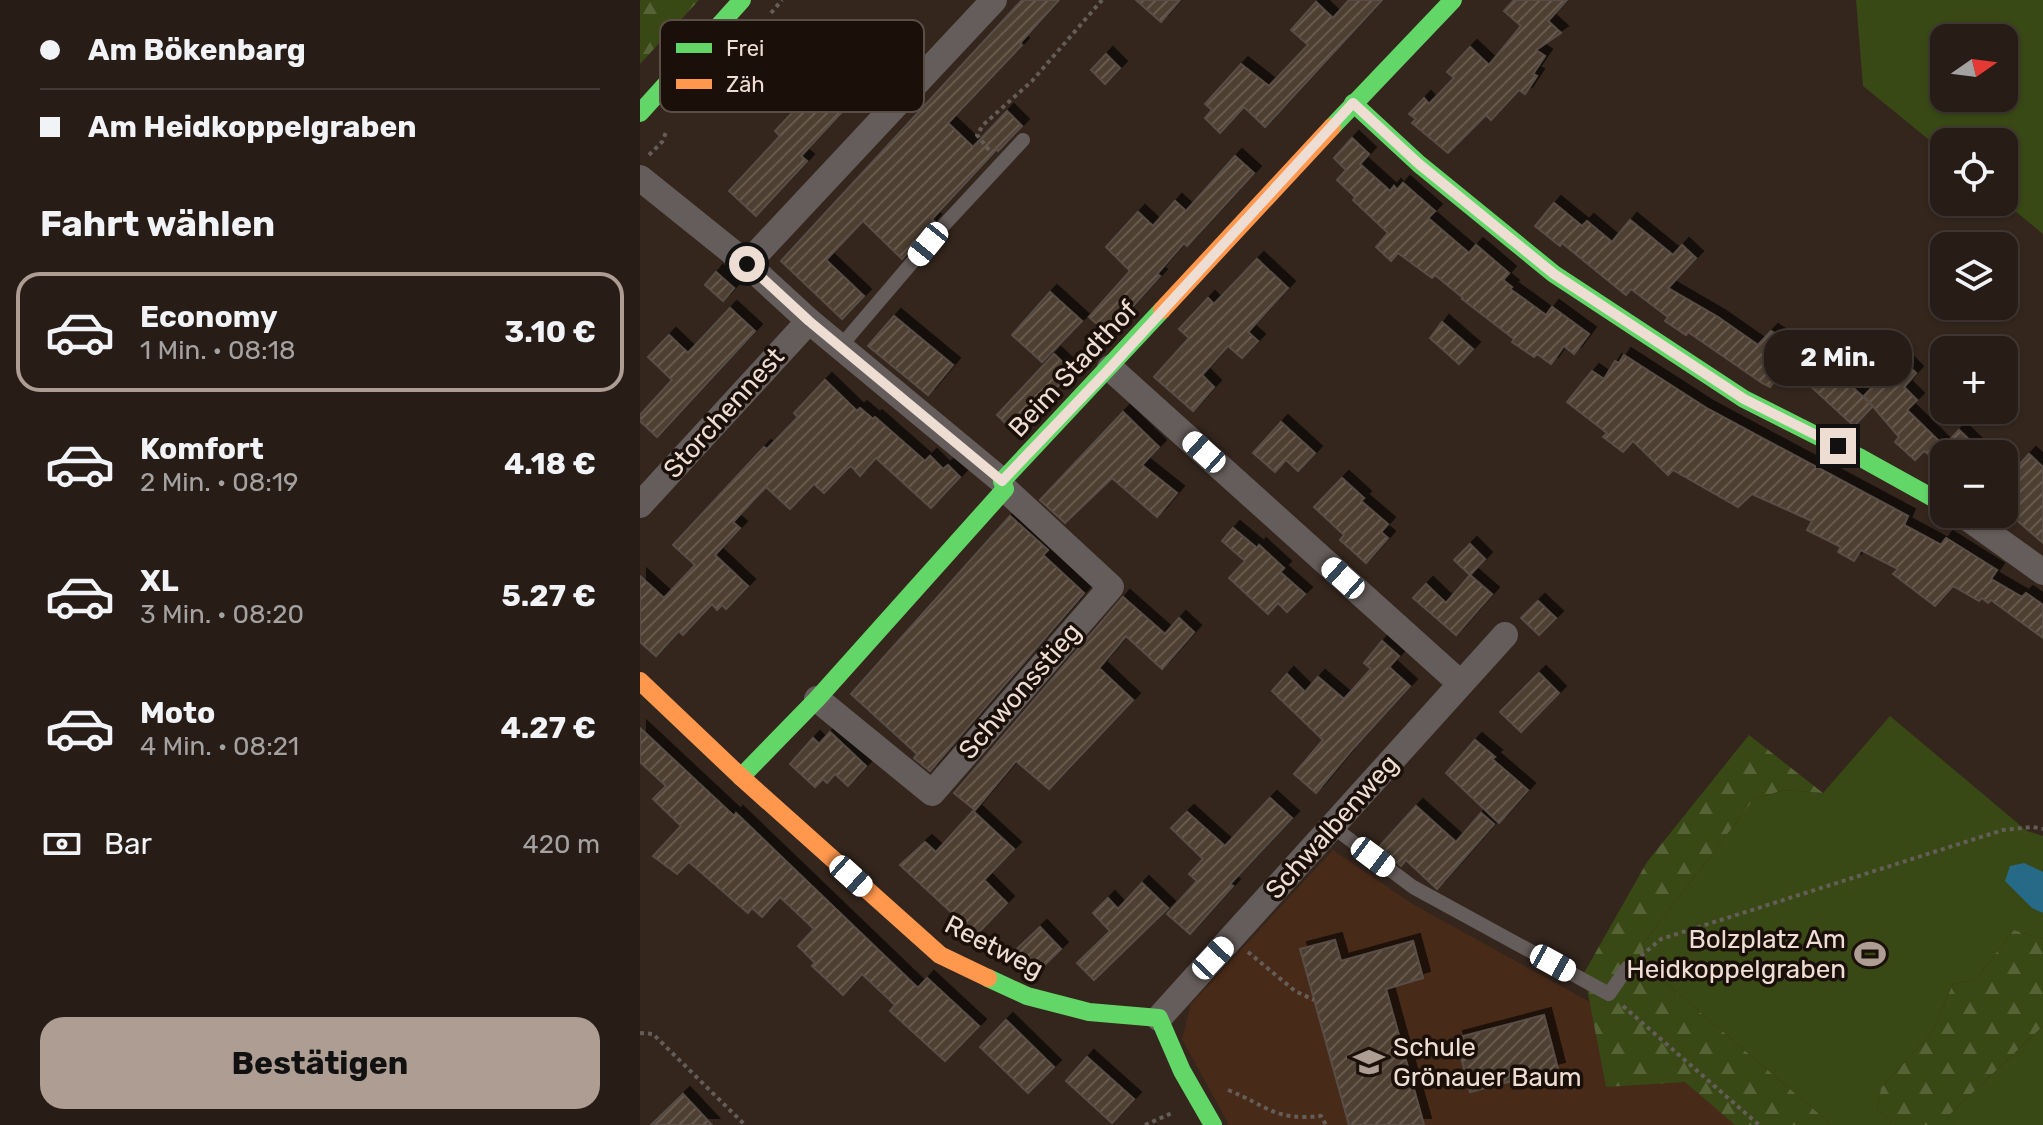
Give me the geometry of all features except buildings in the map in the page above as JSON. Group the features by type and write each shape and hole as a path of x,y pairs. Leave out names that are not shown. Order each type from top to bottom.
{"street":[{"path":"724,20 742,0"},
{"path":"924,75 994,0"},
{"name":"Beim Stadthof","path":"741,777 817,699 1003,485 1110,368 1353,103 1453,0"},
{"path":"640,113 660,91"},
{"path":"1353,103 1419,164 1554,274 1744,399 1930,496"},
{"path":"747,264 889,112"},
{"path":"640,178 747,264 809,321 1003,485"},
{"name":"Storchennest","path":"640,505 809,321"},
{"path":"1110,368 1460,683"},
{"name":"Schwonsstieg","path":"817,699 932,793 1111,587 1003,485"},
{"path":"1982,528 2043,572"},
{"name":"Schwalbenweg","path":"1159,1018 1505,635"},
{"name":"Reetweg","path":"640,681 741,777 940,955 1027,996 1089,1012 1159,1018"},
{"path":"1159,1018 1182,1071 1213,1125"}],"lane":[{"path":"840,347 944,225 1023,140"},
{"path":"1333,827 1413,887 1609,994 1627,968"}],"path":[{"path":"1004,161 981,143 977,135 983,125 1032,81 1102,0"},
{"path":"1627,968 1661,939 2003,830 2043,829"},
{"path":"1231,939 1295,991 1314,1000"},
{"path":"1609,994 1759,1125"},
{"path":"640,1033 653,1034 745,1125"},
{"path":"1226,1089 1277,1114 1299,1118 1321,1116 1326,1125"}],"shaded area":[{"path":"1333,850 1414,905 1590,1002 1606,1087 1686,1081 1735,1125 1229,1125 1182,1039 1191,1004"}],"green space":[{"path":"640,0 699,0 681,20 660,20 660,42 640,64"},
{"path":"1856,0 2043,0 2043,234 2018,213 2018,128 1930,128 1930,141 1863,86"},
{"path":"1890,716 2027,831 2043,836 2043,939 2014,930 1975,980 1953,984 1931,1034 1881,1088 1877,1109 1896,1125 1832,1125 1645,965 1643,944 1754,799 1784,790 1823,793"},
{"path":"1749,735 1823,793 1784,790 1754,799 1643,944 1645,965 1832,1125 1735,1125 1685,1082 1606,1087 1584,973 1647,862"},
{"path":"2014,930 2043,939 2043,1026 1947,1117 1955,1125 1896,1125 1877,1109 1881,1088 1931,1034 1953,984 1975,980"},
{"path":"2043,1026 2043,1125 1955,1125 1946,1118"}],"water":[{"path":"2024,863 2043,872 2043,913 2032,908 2005,881 2010,866"}],"traffic: fast":[{"path":"724,20 742,0"},
{"path":"1332,127 1453,0"},
{"path":"640,113 660,91"},
{"path":"1353,103 1419,164 1554,274 1744,399 1930,496"},
{"path":"741,777 817,699 1005,489 1002,481 1162,310"},
{"path":"988,978 1027,996 1089,1012 1159,1018 1182,1071 1213,1125"}],"traffic: slow":[{"path":"1162,310 1332,127"},
{"path":"640,681 741,777 940,955 988,978"}],"place":[{"name":"Bolzplatz Am Heidkoppelgraben","path":"1870,954"},
{"name":"Schule Grönauer Baum","path":"1369,1062"}],"route":[{"path":"747,264 809,321 1002,481 1353,103 1419,164 1554,274 1744,399 1838,446"}]}
